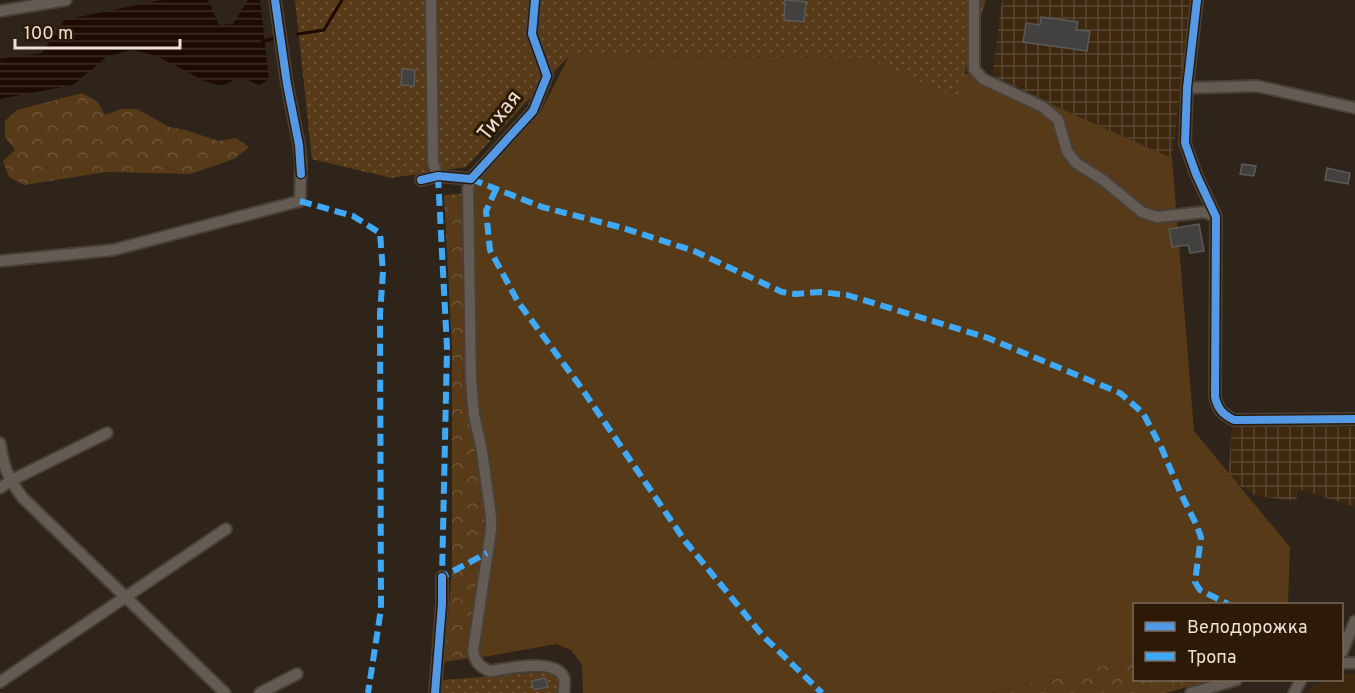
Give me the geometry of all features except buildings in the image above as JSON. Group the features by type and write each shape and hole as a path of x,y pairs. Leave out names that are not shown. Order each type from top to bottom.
{"street":[{"path":"0,11 66,0"},
{"path":"0,261 113,250 300,201 299,145 287,84 275,0"},
{"path":"431,0 433,163 438,176"},
{"name":"Тихая","path":"471,179 532,111 547,76 532,34 535,0"},
{"path":"974,0 974,69 983,79 1043,107 1058,120 1067,151 1076,163 1103,180 1142,212 1157,217 1205,212 1216,217"},
{"path":"1197,0 1186,88 1185,143 1196,174 1216,217 1215,397 1217,408 1225,416 1234,420 1355,419"},
{"path":"1186,88 1257,86 1355,108"},
{"path":"421,180 438,176 471,179 467,201 471,380 474,415 482,451 491,518 474,651 475,659 483,668 490,671 540,665 550,666 564,678 564,693"},
{"path":"0,488 107,433"},
{"path":"0,443 3,462 10,481 23,498 225,693"},
{"path":"0,682 226,529"},
{"path":"435,693 442,577"},
{"path":"1343,648 1355,621"},
{"path":"260,693 297,674"},
{"path":"1191,693 1233,681"}],"shaded area":[{"path":"162,0 208,0 219,25 233,24 248,0 260,0 269,79 259,85 241,77 221,86 204,81 157,56 133,50 108,56 73,85 0,99 0,59 42,53 64,20"},
{"path":"1002,0 1191,0 1172,158 992,78"},
{"path":"1232,425 1355,427 1355,507 1299,489 1296,501 1256,496 1228,478"},
{"path":"1343,674 1355,674 1355,693 1306,693 1314,685 1324,681 1343,681"}],"green space":[{"path":"295,0 986,0 957,98 866,57 569,56 466,167 391,178 312,159"},
{"path":"569,56 866,57 992,78 1172,158 1194,431 1290,547 1288,603 1133,603 1133,659 991,693 583,693 582,665 571,650 556,644 469,658 478,593 472,563 485,544 480,483 462,390 464,366 461,194 541,111"},
{"path":"82,93 97,101 105,115 121,109 137,109 169,127 219,141 236,138 249,147 234,159 190,174 106,172 24,185 9,177 3,161 15,150 5,137 5,121 17,110"},
{"path":"461,194 464,366 462,390 488,519 485,544 472,563 478,593 469,658 444,662 452,571 452,348 444,195"},
{"path":"1133,659 1133,681 1208,681 1166,693 991,693"},
{"path":"547,672 557,680 558,693 441,693 442,680"}],"waterway":[{"path":"298,34 324,30 342,0"},
{"path":"262,42 275,38"}],"marked path":[{"path":"438,176 447,348 442,577 487,553"},
{"path":"471,179 542,207 623,228 694,251 782,292 847,295 988,338 1120,393 1143,413 1196,524 1201,537 1195,582 1200,590 1226,603"},
{"path":"496,189 486,211 490,250 518,302 580,386 685,541 763,636 822,693"},
{"path":"300,201 353,216 380,233 383,272 380,314 381,609 368,693"}],"cycle path":[{"path":"275,0 287,84 299,145 301,174"},
{"path":"421,180 438,176 471,179 533,111 547,76 532,34 535,0"},
{"path":"1197,0 1187,88 1185,143 1196,174 1216,217 1215,397 1218,405 1221,411 1234,420 1355,419"},
{"path":"435,693 442,577"}]}
